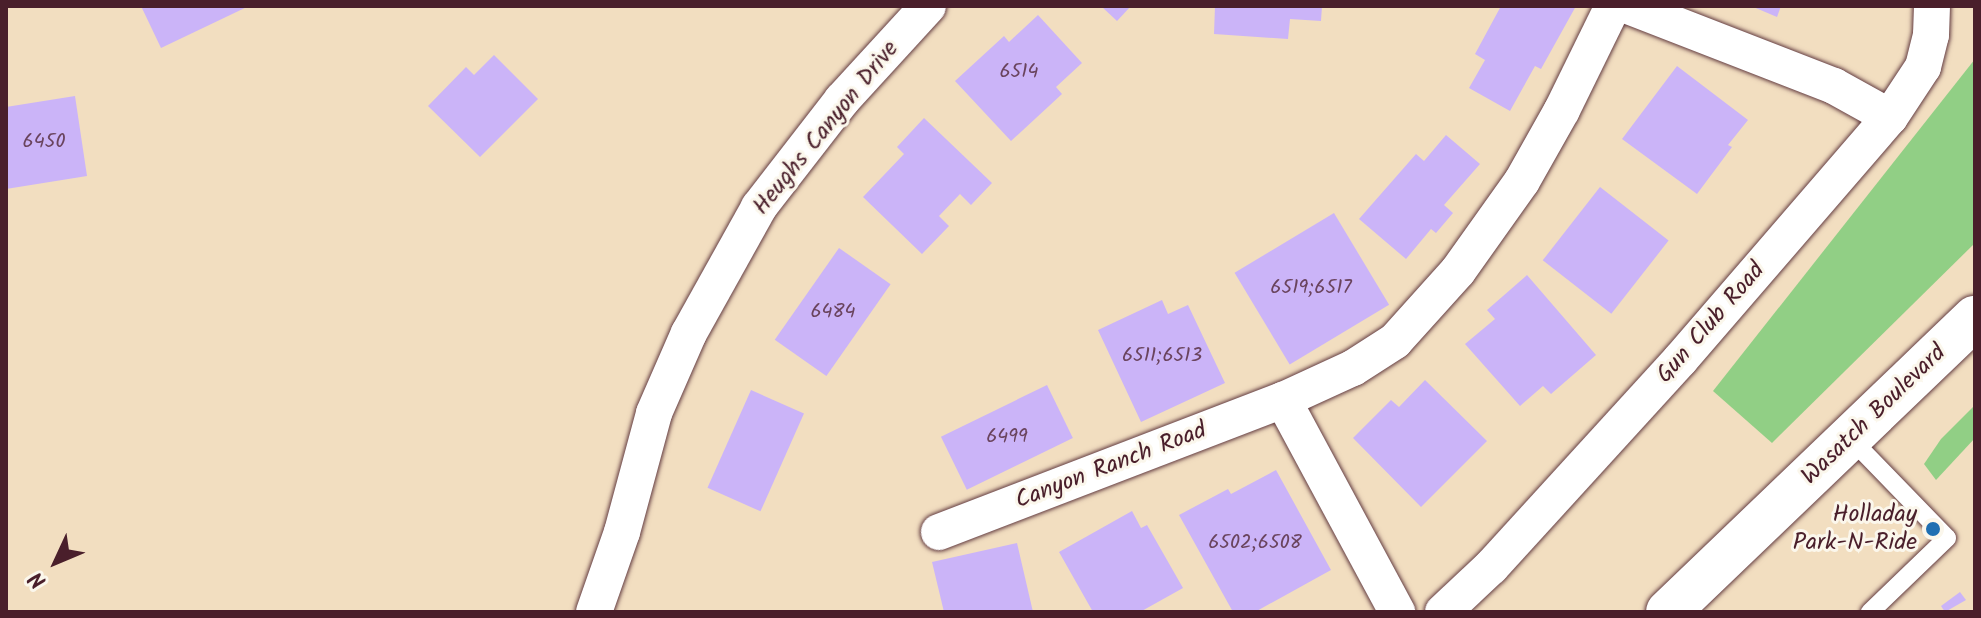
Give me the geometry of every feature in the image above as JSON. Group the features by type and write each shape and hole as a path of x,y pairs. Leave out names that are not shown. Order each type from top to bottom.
{"street":[{"name":"Heughs Canyon Drive","path":"594,612 622,532 654,413 689,333 759,207 842,100 928,6"},
{"name":"Canyon Ranch Road","path":"939,532 1283,400 1376,355 1430,305 1522,181 1562,110 1613,6"},
{"path":"1628,6 1834,86 1890,117"},
{"name":"Gun Club Road","path":"1443,612 1491,567 1680,360 1890,117 1923,67 1931,35 1932,6"},
{"name":"Wasatch Boulevard","path":"1668,612 1975,318"},
{"path":"1283,400 1397,612"}],"lane":[{"path":"1850,438 1947,538 1870,612"}],"green space":[{"path":"1975,59 1975,243 1772,443 1713,391"},
{"path":"1975,405 1975,438 1936,480 1924,464 1941,439"}],"building":[{"path":"141,6 249,6 161,48"},
{"path":"1101,6 1131,6 1117,21"},
{"path":"1215,6 1322,6 1321,21 1290,19 1288,39 1214,34"},
{"path":"1501,6 1576,6 1541,69 1535,66 1510,111 1469,88 1485,60 1475,54"},
{"path":"1751,6 1781,6 1777,17"},
{"path":"1038,15 1082,63 1056,87 1062,94 1011,141 955,81 1004,36 1009,42"},
{"path":"494,55 538,99 480,157 428,106 466,67 474,75"},
{"path":"1677,66 1748,120 1697,194 1622,139"},
{"path":"75,96 87,176 6,189 6,107"},
{"path":"924,118 992,183 971,205 960,194 939,216 949,226 922,254 863,197 904,154 897,147"},
{"path":"1446,135 1480,164 1444,205 1453,213 1436,233 1431,229 1406,259 1359,219 1416,154 1424,161"},
{"path":"1600,187 1669,241 1611,314 1543,260"},
{"path":"1334,213 1389,305 1290,364 1235,273"},
{"path":"839,248 891,284 826,376 775,340"},
{"path":"1527,275 1596,355 1551,394 1543,386 1520,406 1465,344 1495,319 1487,310"},
{"path":"1162,300 1168,314 1188,305 1225,383 1141,422 1098,330"},
{"path":"1425,380 1487,441 1421,507 1353,438 1391,400 1399,407"},
{"path":"1047,385 1073,438 967,490 941,437"},
{"path":"751,390 804,414 760,511 707,488"},
{"path":"1276,470 1331,570 1255,612 1233,612 1179,515 1228,489 1231,494"},
{"path":"1132,511 1141,528 1147,525 1183,588 1140,612 1093,612 1059,552"},
{"path":"1017,543 1033,612 944,612 932,562"},
{"path":"1960,592 1966,600 1945,612 1941,606"}],"place":[{"name":"Holladay Park-N-Ride","path":"1933,529"}]}
